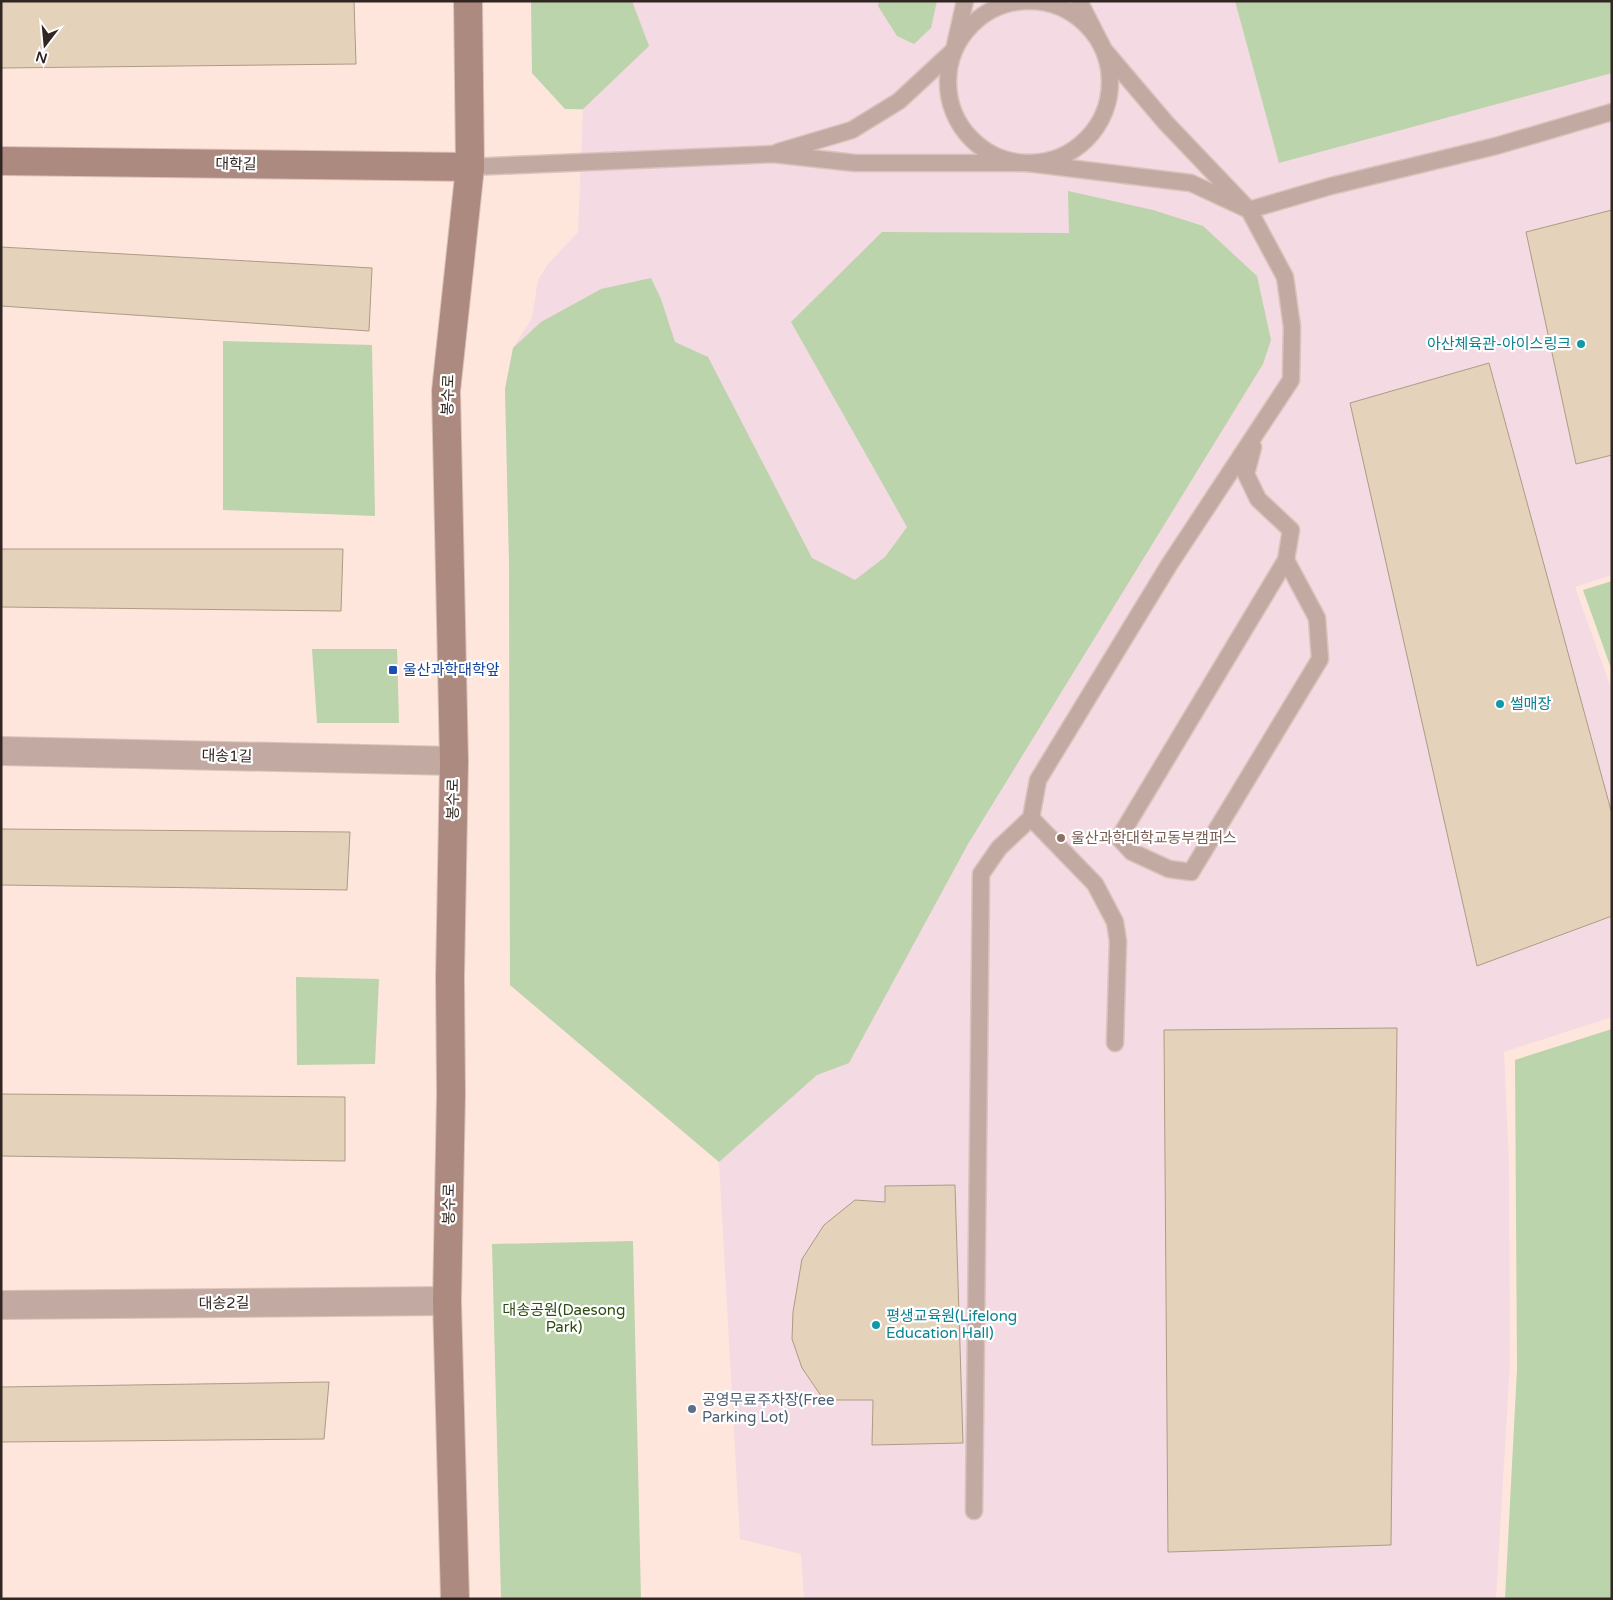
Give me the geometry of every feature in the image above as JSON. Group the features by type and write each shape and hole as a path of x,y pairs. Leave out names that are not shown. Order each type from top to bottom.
{"main road":[{"name":"봉수로","path":"455,1599 447,1301 454,760 446,391 470,167 468,1"},
{"name":"대학길","path":"1,161 470,167"}],"street":[{"name":"대송1길","path":"1,751 454,760"},
{"name":"대송2길","path":"1,1305 447,1301"}],"lane":[{"path":"965,1 948,75 949,98 959,124 977,144 1000,157 1027,163 1191,183 1249,210 1331,186 1496,146 1612,112"},
{"path":"470,167 773,154 855,163 1027,163 1054,160 1078,147 1096,128 1108,104 1110,77 1104,50 1079,1"},
{"path":"773,154 852,130 898,101 954,50 969,27 990,11 1015,2 1043,2 1068,10 1090,27 1104,50 1166,123 1249,210 1285,277 1292,327 1291,380 1169,565 1038,780 1031,818 999,848 981,874 974,1512"},
{"path":"1255,435 1246,474 1258,500 1291,530 1286,560 1119,838 1132,852 1169,869 1191,872 1320,659 1316,618 1286,560"},
{"path":"1031,818 1095,884 1115,922 1118,941 1115,1043"}],"shaded area":[{"name":"울산과학대학교동부캠퍼스","path":"531,1 1612,1 1612,575 1575,587 1612,691 1612,1017 1504,1052 1509,1165 1510,1363 1496,1599 804,1599 801,1554 740,1539 719,1162 510,985 509,562 505,389 513,348 532,318 538,280 548,264 578,232 583,110 565,109 532,73"}],"green space":[{"path":"531,1 632,1 649,46 583,109 565,109 532,73"},
{"path":"879,1 937,1 931,28 914,44 897,36 878,6"},
{"path":"1235,1 1612,1 1612,73 1279,163"},
{"path":"1068,191 1153,210 1203,226 1257,276 1271,340 1263,364 968,844 849,1063 817,1075 719,1162 510,985 509,562 505,389 513,348 541,322 601,289 651,278 661,299 675,342 708,357 812,558 855,580 885,557 907,527 791,322 882,232 1069,233"},
{"path":"223,341 372,345 375,516 223,510"},
{"path":"1612,581 1612,671 1583,590"},
{"path":"312,649 397,649 399,723 317,723"},
{"path":"296,977 379,979 375,1064 297,1065"},
{"path":"1612,1029 1612,1599 1505,1599 1517,1369 1515,1060"},
{"name":"대송공원(Daesong Park)","path":"633,1241 641,1599 501,1599 492,1244"}],"building":[{"path":"1,1 354,1 356,64 1,68"},
{"name":"아산체육관-아이스링크","path":"1612,210 1612,455 1576,464 1526,232"},
{"path":"1,247 372,268 369,331 1,306"},
{"name":"썰매장","path":"1489,363 1612,814 1612,916 1477,966 1350,403"},
{"path":"1,549 343,549 341,611 1,607"},
{"path":"1,829 350,832 347,890 1,885"},
{"path":"1397,1028 1391,1545 1168,1552 1164,1030"},
{"path":"1,1094 345,1097 345,1161 1,1156"},
{"name":"평생교육원(Lifelong Education Hall)","path":"955,1185 963,1443 872,1445 873,1400 824,1400 802,1368 792,1339 793,1312 802,1259 824,1225 855,1200 885,1202 885,1186"},
{"path":"329,1382 324,1439 1,1442 1,1387"}],"place":[{"name":"아산체육관-아이스링크","path":"1581,344"},
{"name":"울산과학대학앞","path":"393,670"},
{"name":"썰매장","path":"1500,704"},
{"name":"울산과학대학교동부캠퍼스","path":"1061,838"},
{"name":"평생교육원(Lifelong Education Hall)","path":"876,1325"},
{"name":"공영무료주차장(Free Parking Lot)","path":"692,1409"}]}
